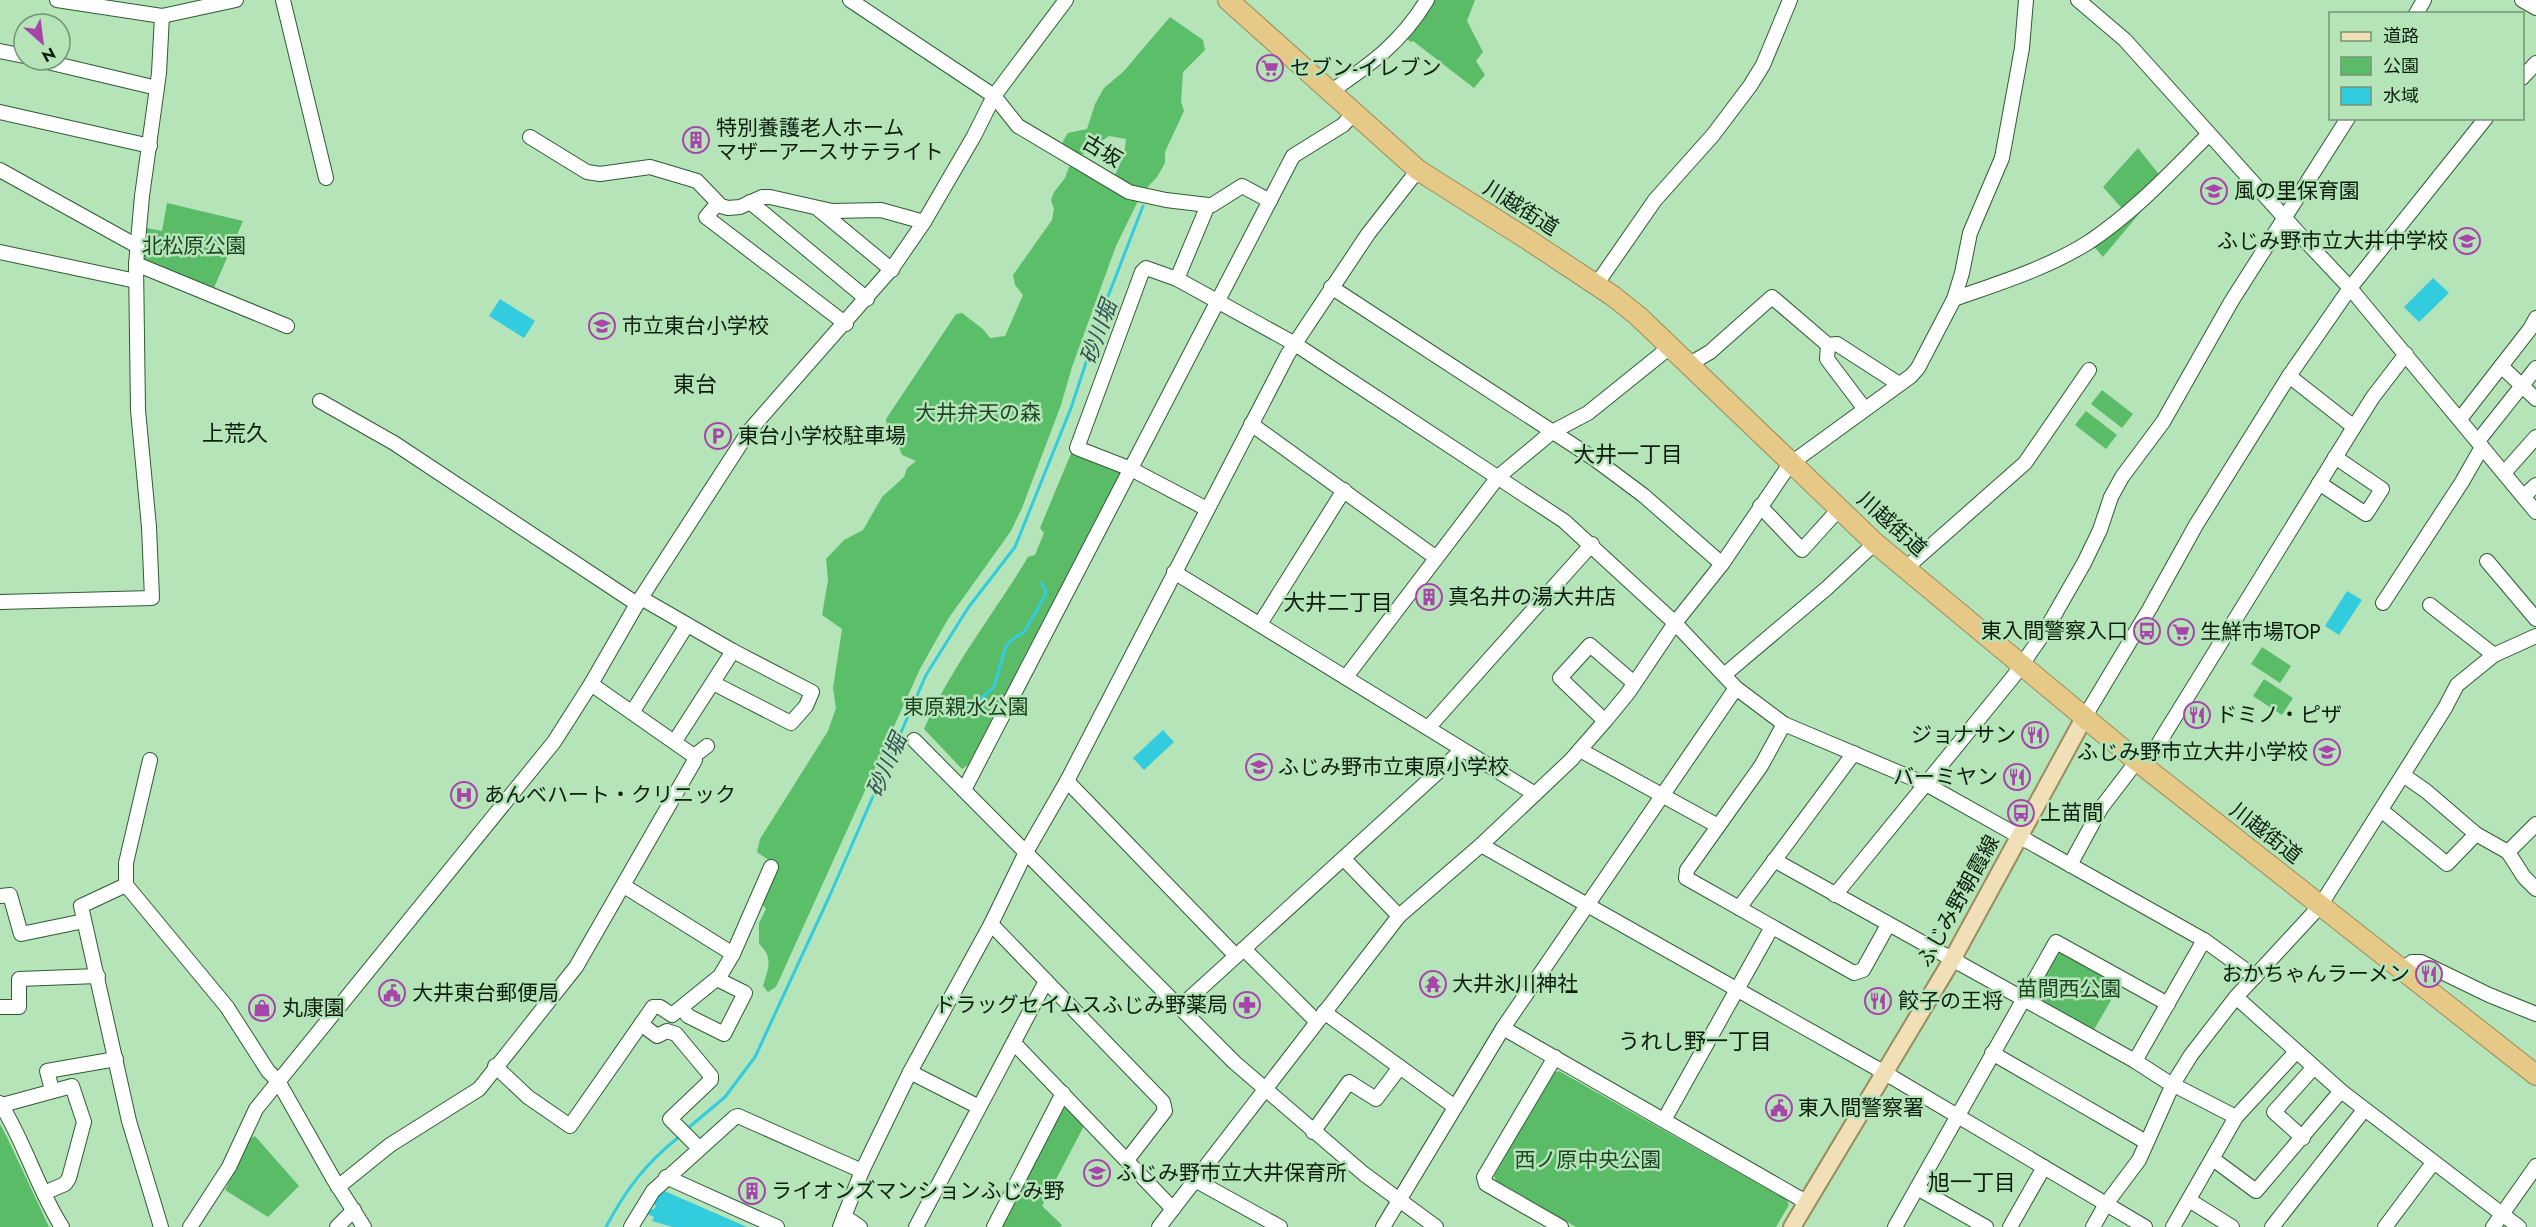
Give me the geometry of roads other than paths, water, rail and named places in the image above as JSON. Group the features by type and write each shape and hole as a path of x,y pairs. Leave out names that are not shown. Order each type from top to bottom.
{"highway":[{"name":"川越街道","path":"1235,2 1353,114 1418,170 1596,285 1638,316 1875,543 2140,764 2536,1075"}],"main road":[{"name":"ふじみ野朝霞線","path":"1792,1227 1952,960 2084,718"}],"street":[{"path":"60,0 139,7 162,16 236,0"},
{"path":"283,0 326,178"},
{"name":"古坂","path":"850,0 994,96 1018,126 1129,192 1166,200 1208,205"},
{"path":"190,1227 228,1167 256,1109 515,792 565,725 639,601 759,417 846,324 892,270 924,222 974,136 994,96 1066,0"},
{"path":"1330,92 1390,48 1413,24 1427,0"},
{"path":"1596,285 1654,200 1713,135 1750,86 1763,65 1790,0"},
{"path":"1159,1227 1399,916 1481,845 1535,794 1580,750 1605,721 1675,623 1722,564 1790,464 1918,368 1954,299 1970,233 2002,158 2022,48 2026,0"},
{"path":"2078,0 2125,40 2208,135 2350,288 2536,512"},
{"path":"2522,0 2536,8"},
{"path":"0,602 152,598 150,537 138,410 136,246 157,88 162,16"},
{"path":"2524,77 2536,63"},
{"path":"72,68 157,88"},
{"path":"0,112 150,146"},
{"path":"964,790 1220,301 1293,156 1343,125 1353,114"},
{"path":"1835,895 2022,665 2044,633 2084,563 2100,530 2111,497 2122,477 2163,422 2231,302 2347,120"},
{"path":"2084,718 2150,608 2196,525 2289,376 2350,288 2484,120"},
{"path":"1954,299 2025,273 2087,243 2134,208 2208,135"},
{"path":"530,137 587,172 600,174 650,167 697,181 717,203 728,208 740,207 762,197 770,197 832,211 881,210 924,222"},
{"path":"0,170 136,246"},
{"path":"860,1227 842,1221 862,1171 910,1072 991,924 1025,854 1067,781 1251,424 1295,344 1331,287 1368,234 1418,170"},
{"path":"1177,279 1208,205 1212,205 1240,186 1270,201"},
{"path":"750,202 867,299"},
{"path":"717,203 706,217 846,324"},
{"path":"814,206 892,270"},
{"path":"0,252 136,281"},
{"path":"136,264 287,326"},
{"path":"1207,509 1131,469 1077,448 1142,272 1146,268 1177,279 1295,344 1564,521 1592,544 1675,623 1736,688 1784,724 1926,784 2204,940 2254,977"},
{"path":"1331,287 1596,460 1643,495 1722,564"},
{"path":"1688,365 1710,352 1772,297 1828,345 1837,344 1899,384"},
{"path":"2460,419 2530,329 2536,318"},
{"path":"1828,345 1827,359 1864,408"},
{"path":"1346,677 1498,477 1552,432 1588,413 1670,347"},
{"path":"2070,865 2102,808 2140,764 2354,427 2406,354"},
{"path":"2501,366 2536,399"},
{"path":"2383,603 2462,482 2480,444 2536,368"},
{"path":"1906,568 2025,463 2089,370"},
{"path":"2289,376 2354,427"},
{"path":"320,401 394,443 639,601 812,692 806,706 791,723 713,683"},
{"path":"1251,424 1435,557"},
{"path":"2504,473 2536,437"},
{"path":"2319,483 2366,514 2382,489 2335,457"},
{"path":"2524,496 2536,485"},
{"path":"1260,624 1344,490"},
{"path":"1760,506 1802,550 1839,509"},
{"path":"1724,675 1827,588 1875,543"},
{"path":"1428,728 1592,544"},
{"path":"2487,561 2536,619"},
{"path":"1174,572 1428,728 1461,751 1535,794"},
{"path":"2430,605 2494,655"},
{"path":"633,711 687,625"},
{"path":"2093,1227 2106,1204 2139,1160 2173,1084 2191,1055 2254,977 2320,906 2457,685 2494,655 2536,636"},
{"path":"1605,721 1560,678 1590,645 1634,683"},
{"path":"675,741 733,651"},
{"path":"591,684 633,711 694,756"},
{"path":"1383,1227 1503,1028 1585,905 1736,688"},
{"path":"1784,724 1761,766 1685,876 1687,880 1857,973 1863,970 1888,925"},
{"path":"914,741 1179,1008 1264,1090 1399,1202 1436,1227"},
{"path":"694,756 707,747"},
{"path":"1580,750 1718,826"},
{"path":"1179,1008 1461,751"},
{"path":"1739,908 1854,753"},
{"path":"338,1187 390,1145 479,1089 576,967 695,760 694,756"},
{"path":"150,760 126,863 126,885 227,1007 268,1071 278,1081 338,1187 364,1227"},
{"path":"2403,775 2426,791 2476,834 2508,852 2524,877 2536,888"},
{"path":"1067,781 1240,952 1320,1016 1400,1067 1455,1107"},
{"path":"2381,810 2447,864 2476,834"},
{"path":"2508,852 2536,824"},
{"path":"1481,845 1885,1073 2145,1227"},
{"path":"1344,859 1399,916"},
{"path":"1774,860 2236,1117"},
{"path":"495,1066 528,1097 570,1126 653,1007 660,1007 672,1015 717,979 733,954 771,867"},
{"path":"126,885 81,906 129,1121 161,1227"},
{"path":"624,886 733,954"},
{"path":"0,896 10,895 21,934 84,921"},
{"path":"991,924 1165,1106 1165,1110 1127,1160"},
{"path":"1664,1120 1772,927"},
{"path":"2135,1061 2204,940"},
{"path":"1895,1227 2056,942 2168,1004"},
{"path":"2402,969 2412,962 2421,963 2488,995 2536,1014"},
{"path":"0,1007 19,1007 19,979 98,976"},
{"path":"682,1008 688,1016 724,1034 744,993 717,979"},
{"path":"916,1227 1046,981"},
{"path":"2236,998 2364,1110 2519,1227"},
{"path":"641,1024 657,1036 667,1031 676,1034 711,1076 711,1080 670,1119 695,1144"},
{"path":"1503,1028 1806,1202"},
{"path":"1014,1043 1173,1209"},
{"path":"2174,1227 2236,1117 2296,1052"},
{"path":"1992,1053 2146,1142"},
{"path":"1555,1057 1484,1177 1484,1181 1561,1227"},
{"path":"52,1090 47,1071 116,1059"},
{"path":"1313,1132 1349,1082 1376,1099 1400,1067"},
{"path":"2303,1138 2274,1112 2314,1067"},
{"path":"910,1072 979,1107"},
{"path":"44,1193 65,1184 69,1179 84,1122 72,1086 1,1104 17,1133 44,1193 62,1227"},
{"path":"2213,1159 2256,1191 2341,1091"},
{"path":"994,1227 1064,1093"},
{"path":"2272,1227 2364,1110"},
{"path":"633,1226 653,1191 695,1144 738,1116 862,1171"},
{"path":"2385,1227 2433,1163"},
{"path":"2493,1227 2536,1166"},
{"path":"2010,1227 2044,1167"},
{"path":"666,1177 777,1227"},
{"path":"1195,1180 1280,1227"},
{"path":"1917,1188 1986,1227"},
{"path":"2188,1200 2232,1227"},
{"path":"338,1227 354,1210"}],"water":[{"path":"2433,278 2449,293 2419,322 2404,307"},
{"path":"500,299 535,321 524,338 489,316"},
{"path":"2347,591 2362,600 2339,635 2325,626"},
{"path":"979,698 981,701 967,715 961,715 953,704 971,703"},
{"path":"1163,730 1174,742 1144,770 1133,758"},
{"path":"662,1190 747,1227 673,1227 652,1221 654,1217 645,1213 649,1208 653,1210 656,1206 653,1203"}],"waterway":[{"name":"砂川堀","path":"687,1129 725,1097 755,1057 830,895 926,675 968,608 1015,547 1071,408 1107,299 1143,206"},
{"path":"980,699 994,687 1006,646 1024,632 1045,596 1046,591 1042,583"},
{"name":"砂川堀","path":"606,1227 638,1177 680,1136"}],"place":[{"name":"セブン-イレブン","path":"1270,68"},
{"name":"特別養護老人ホーム マザーアースサテライト","path":"696,140"},
{"name":"風の里保育園","path":"2214,191"},
{"name":"ふじみ野市立大井中学校","path":"2467,241"},
{"name":"市立東台小学校","path":"602,326"},
{"name":"東台小学校駐車場","path":"718,436"},
{"name":"真名井の湯大井店","path":"1429,597"},
{"name":"東入間警察入口","path":"2147,631"},
{"name":"生鮮市場TOP","path":"2181,632"},
{"name":"ドミノ・ピザ","path":"2197,715"},
{"name":"ジョナサン","path":"2035,735"},
{"name":"ふじみ野市立大井小学校","path":"2327,752"},
{"name":"ふじみ野市立東原小学校","path":"1259,767"},
{"name":"バーミヤン","path":"2017,777"},
{"name":"あんべハート・クリニック","path":"464,795"},
{"name":"上苗間","path":"2021,813"},
{"name":"おかちゃんラーメン","path":"2429,974"},
{"name":"大井氷川神社","path":"1433,984"},
{"name":"大井東台郵便局","path":"392,993"},
{"name":"餃子の王将","path":"1878,1001"},
{"name":"ドラッグセイムスふじみ野薬局","path":"1247,1005"},
{"name":"丸康園","path":"262,1008"},
{"name":"東入間警察署","path":"1779,1108"},
{"name":"ふじみ野市立大井保育所","path":"1097,1173"},
{"name":"ライオンズマンションふじみ野","path":"752,1191"}],"district":[{"name":"東台","path":"695,384"},
{"name":"上荒久","path":"235,433"},
{"name":"大井一丁目","path":"1628,454"},
{"name":"大井二丁目","path":"1338,602"},
{"name":"うれし野一丁目","path":"1695,1041"},
{"name":"旭一丁目","path":"1972,1182"}],"park label":[{"name":"北松原公園","path":"194,246"},
{"name":"大井弁天の森","path":"978,413"},
{"name":"東原親水公園","path":"966,707"},
{"name":"苗間西公園","path":"2069,989"},
{"name":"西ノ原中央公園","path":"1588,1160"}]}
